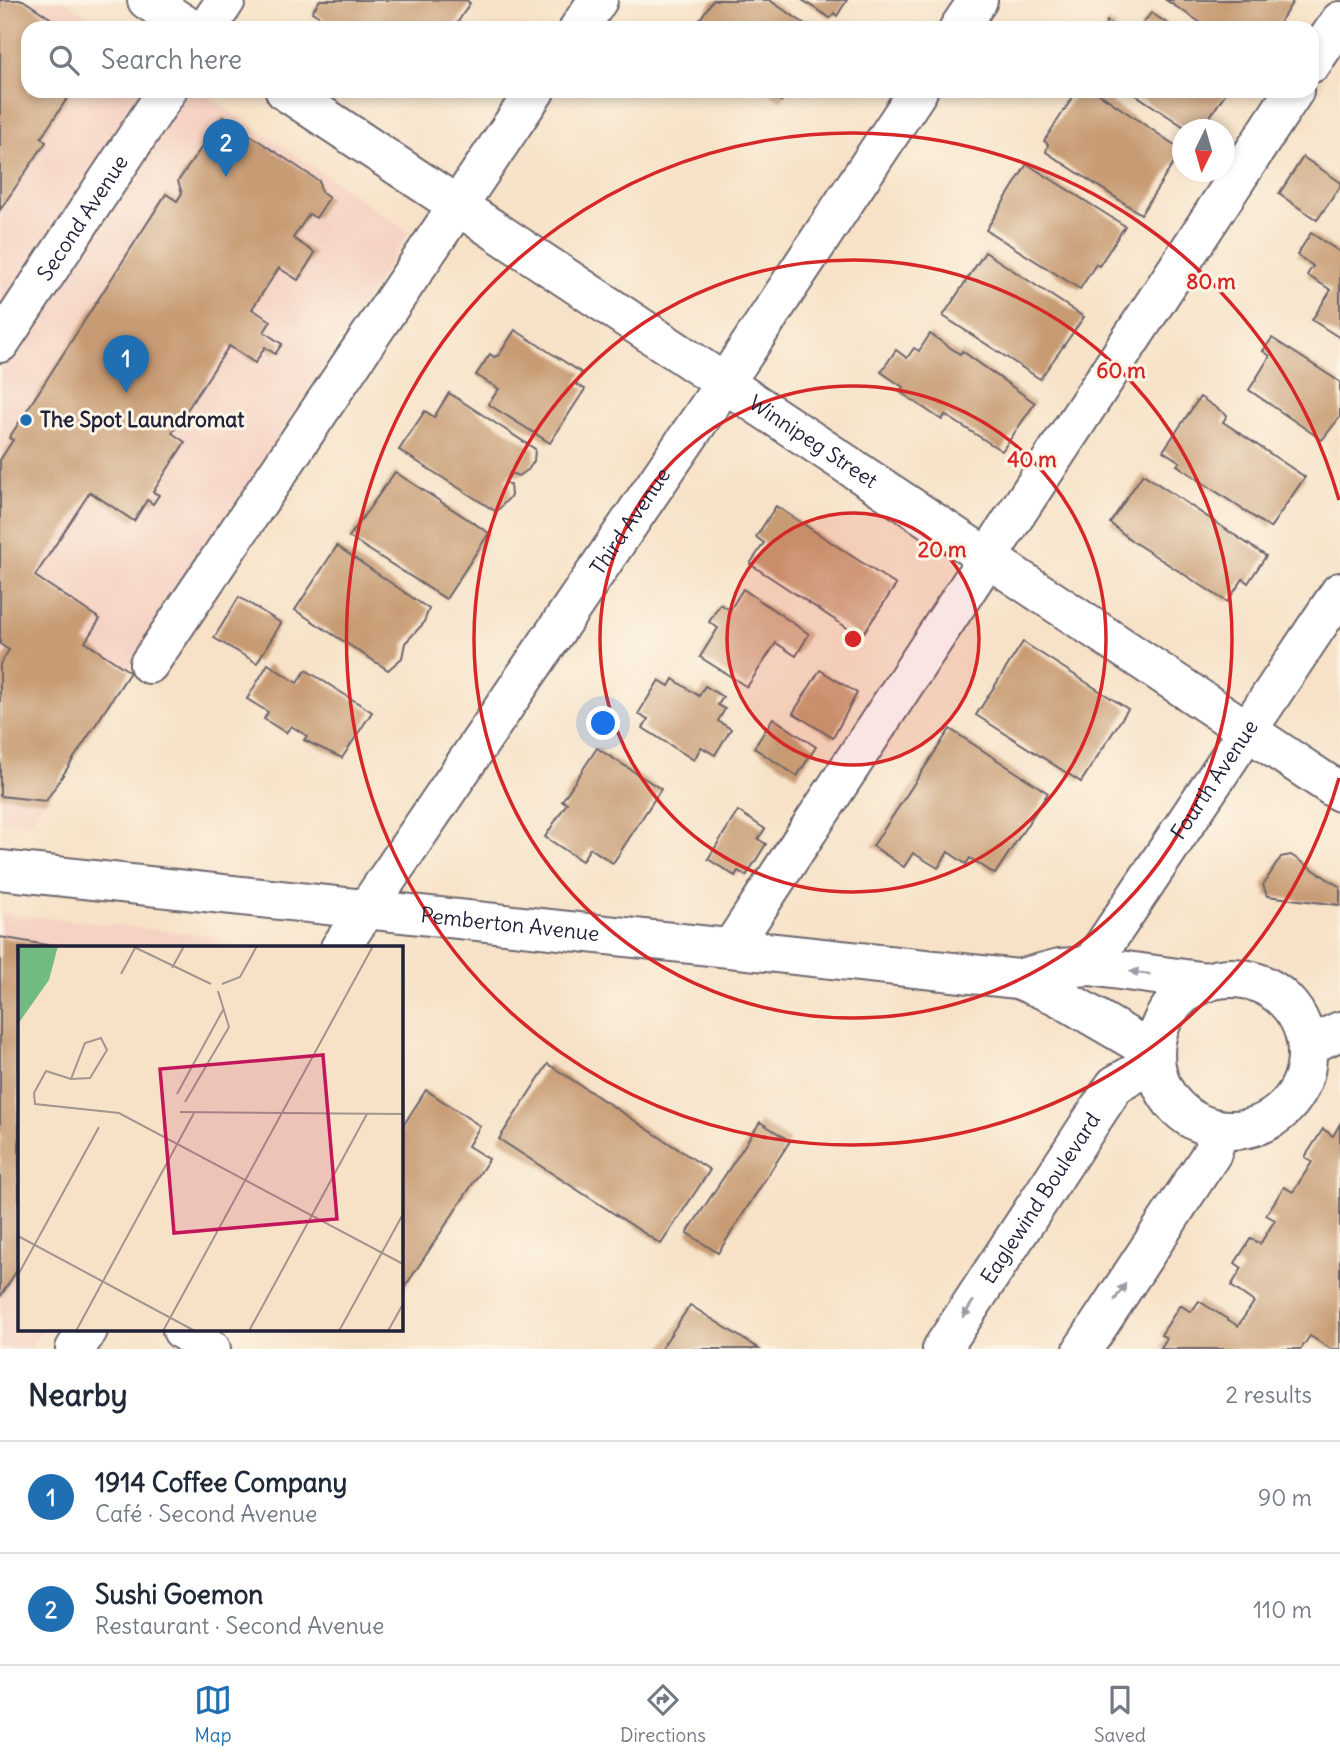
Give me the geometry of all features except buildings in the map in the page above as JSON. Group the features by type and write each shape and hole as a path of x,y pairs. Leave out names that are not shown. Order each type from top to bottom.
{"street":[{"path":"147,0 179,21"},
{"path":"212,21 226,0"},
{"path":"584,21 598,0"},
{"path":"964,21 978,0"},
{"path":"1319,52 1340,21"},
{"name":"Second Avenue","path":"0,343 162,98"},
{"name":"Winnipeg Street","path":"296,98 457,202 724,384 1247,733 1340,792"},
{"path":"149,664 457,202 530,98"},
{"name":"Third Avenue","path":"341,946 724,384 913,98"},
{"path":"731,948 1289,98"},
{"name":"Fourth Avenue","path":"1090,966 1340,592"},
{"name":"Pemberton Avenue","path":"0,870 367,907 1018,979 1058,996 1154,1057"},
{"name":"Pemberton Avenue","path":"1018,979 1060,968 1090,966 1208,982"},
{"path":"1230,978 1252,981 1273,990 1290,1005 1301,1024 1324,1039 1306,1069 1299,1090 1285,1109 1266,1122 1243,1130 1219,1130 1196,1122 1175,1107 1161,1087 1154,1057 1158,1029 1169,1008 1186,992 1208,982 1230,978"},
{"name":"Eaglewind Boulevard","path":"942,1349 1115,1085 1154,1057"},
{"path":"1083,1349 1212,1153 1219,1130"},
{"path":"75,1349 87,1332"},
{"path":"185,1332 211,1349"}],"shaded area":[{"path":"0,0 64,0 96,21 21,21 21,98 210,98 409,232 30,823 0,820"},
{"path":"0,913 215,936 234,946 18,946 18,1332 41,1332 29,1349 0,1349"}],"place":[{"name":"Sushi Goemon","path":"226,177"},
{"name":"1914 Coffee Company","path":"126,393"},
{"name":"The Spot Laundromat","path":"26,420"}]}
